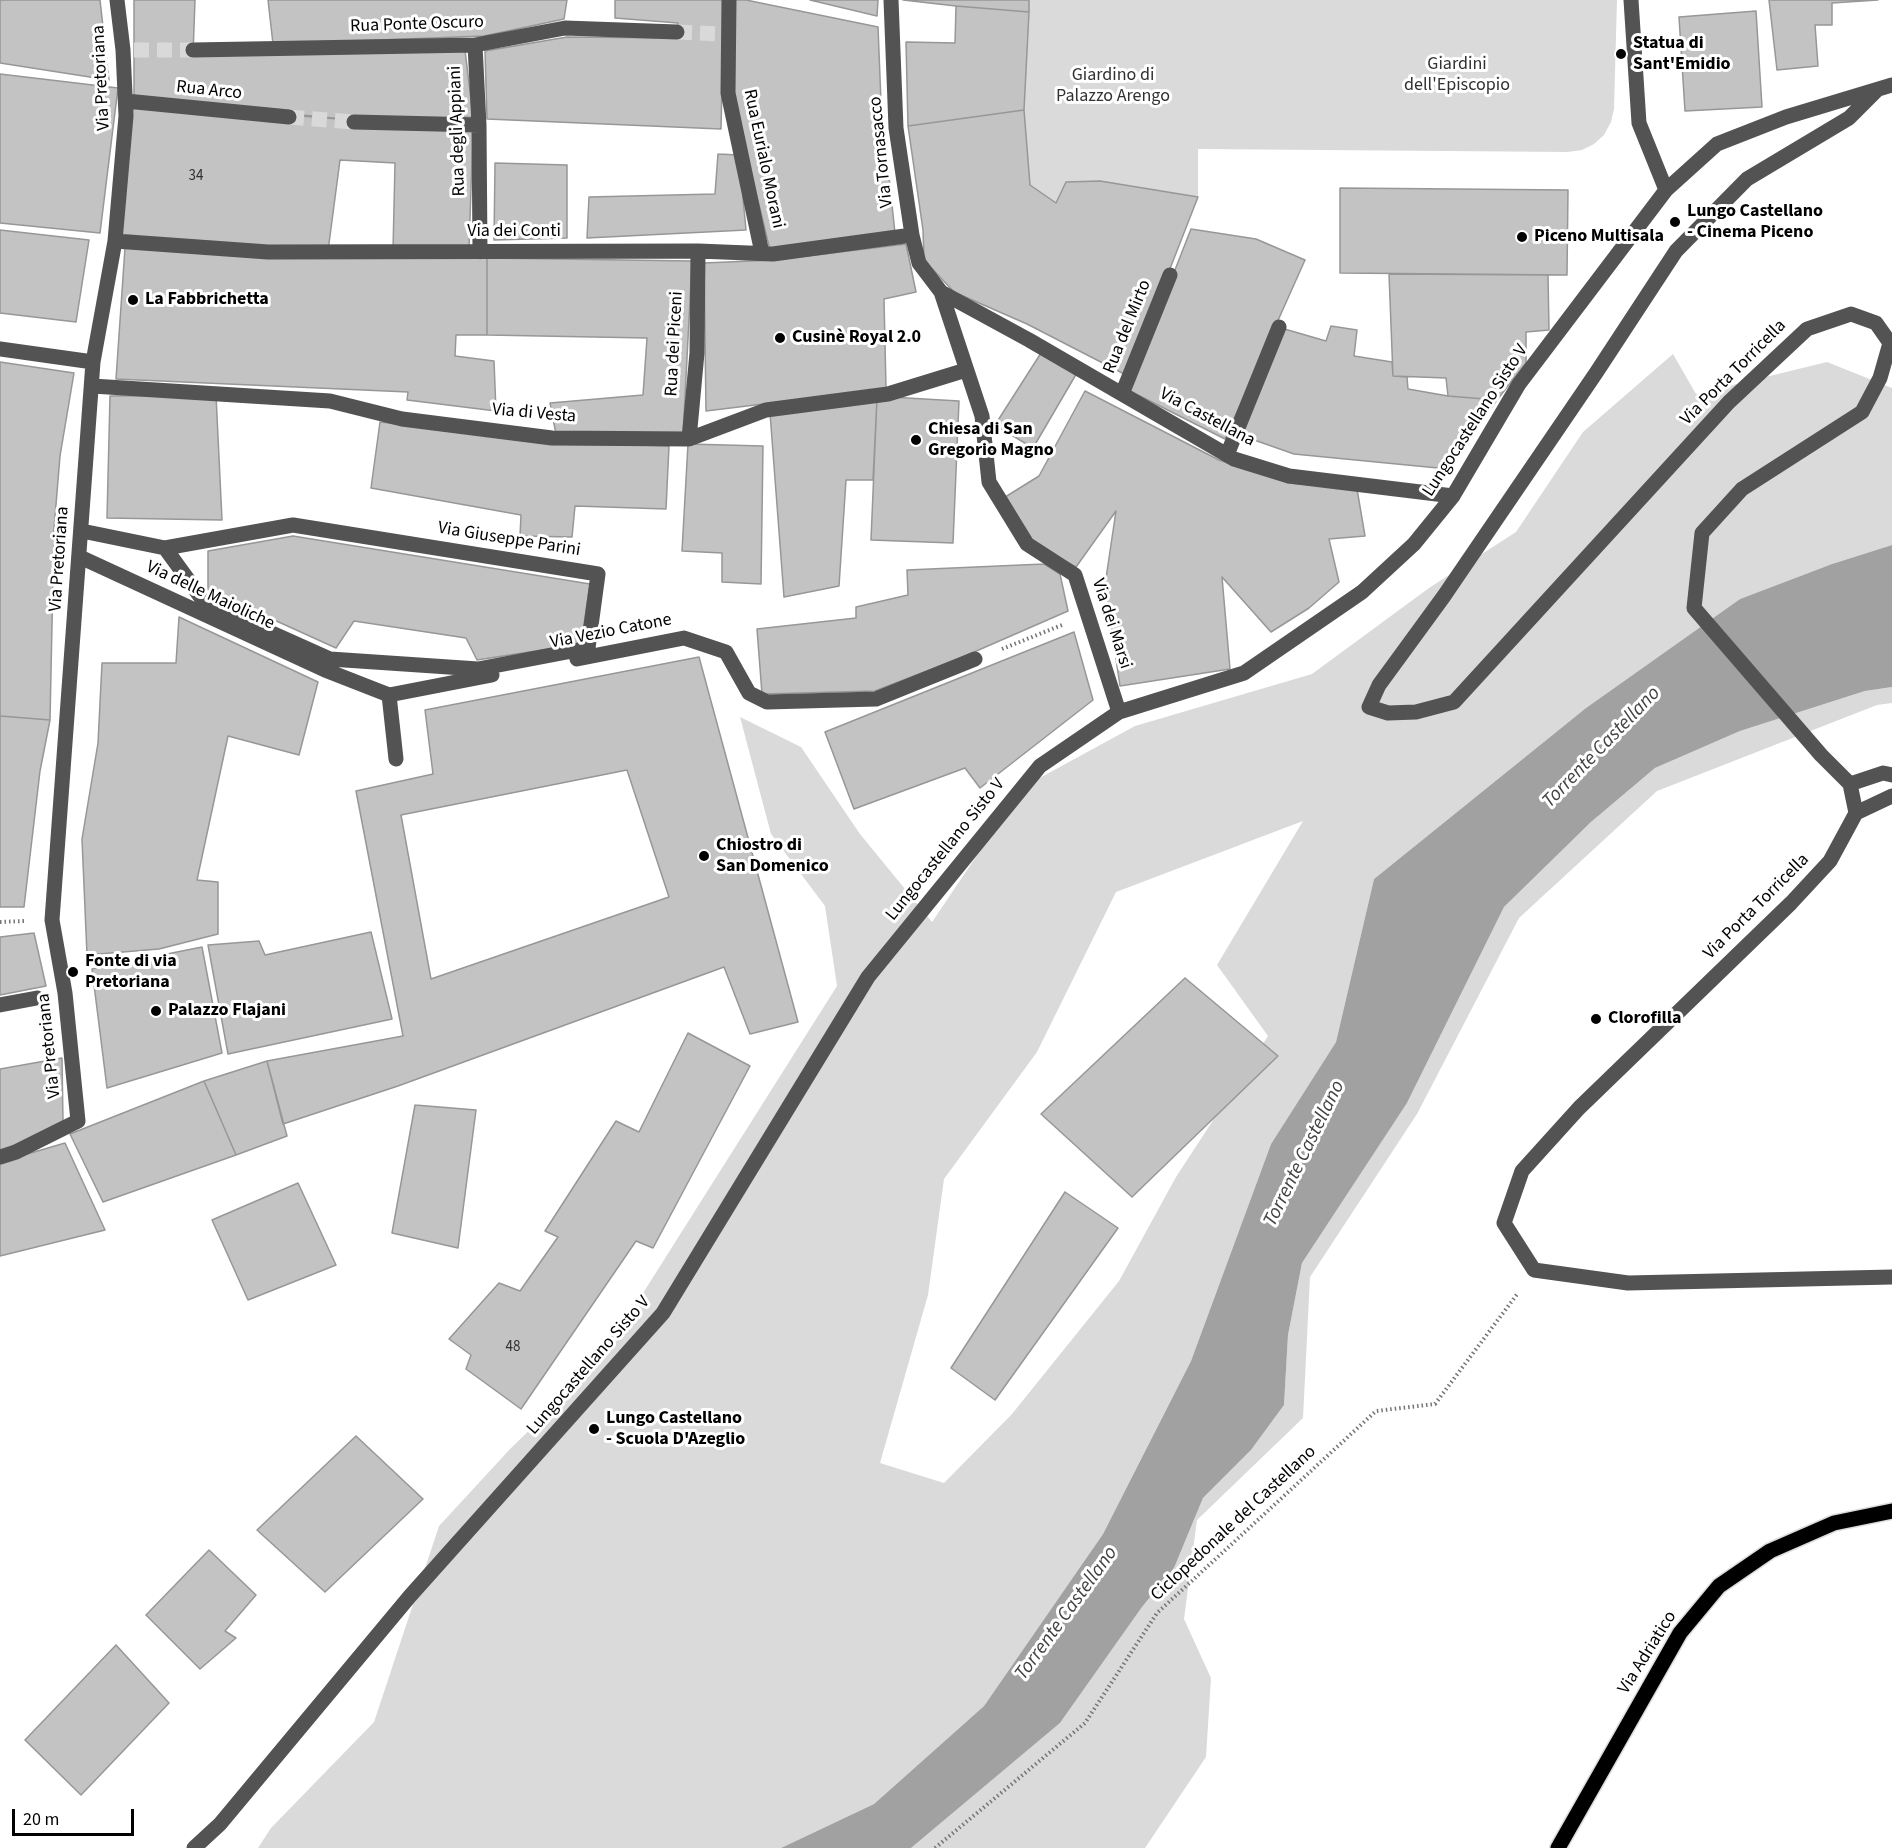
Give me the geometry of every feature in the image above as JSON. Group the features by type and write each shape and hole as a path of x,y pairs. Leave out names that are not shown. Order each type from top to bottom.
{"main road":[{"name":"Via Adriatico","path":"1558,1848 1680,1633 1719,1586 1770,1551 1834,1523 1892,1511"}],"street":[{"name":"Via Pretoriana","path":"0,1157 16,1152 78,1121 65,993 52,920 93,362 115,241 126,116 128,50 117,0"},
{"name":"Rua Eurialo Morani","path":"729,0 726,34 728,93 762,253"},
{"name":"Via Tornasacco","path":"891,0 896,128 912,235 919,263 940,292"},
{"path":"1632,0 1639,123 1666,190"},
{"name":"Rua Ponte Oscuro","path":"193,50 475,45 565,28 677,32"},
{"name":"Rua degli Appiani","path":"475,45 479,125 480,252"},
{"name":"Lungocastellano Sisto V","path":"194,1848 219,1824 410,1596 663,1313 867,977 1040,766 1119,712 1244,673 1362,592 1414,544 1453,496 1519,384 1666,190 1717,144 1786,117 1892,85"},
{"name":"Via Porta Torricella","path":"1850,784 1821,755 1694,608 1702,533 1742,489 1862,412 1880,378 1890,343 1876,323 1851,314 1807,329 1728,402 1454,702 1416,712 1388,713 1369,707 1379,685 1444,596 1676,251 1747,179 1849,118 1877,90"},
{"name":"Rua Arco","path":"126,101 289,117"},
{"path":"354,122 479,125"},
{"name":"Via dei Conti","path":"115,241 268,252 698,251 773,254 912,235"},
{"name":"Rua dei Piceni","path":"689,439 697,353 698,251"},
{"name":"Rua del Mirto","path":"1122,394 1170,275"},
{"name":"Via Castellana","path":"940,292 1029,340 1234,459 1289,476 1453,496"},
{"name":"Via dei Marsi","path":"940,292 982,416 988,482 1027,544 1075,575 1119,712"},
{"path":"1227,455 1279,327"},
{"path":"0,349 93,362"},
{"name":"Via di Vesta","path":"92,386 330,401 402,419 552,438 689,439 766,410 888,394 966,370"},
{"name":"Via Giuseppe Parini","path":"82,531 165,548 293,525 598,574 588,648 478,669 330,659 205,603 165,548"},
{"name":"Via delle Maioliche","path":"80,557 324,670 389,695"},
{"name":"Via Vezio Catone","path":"389,695 684,638 726,652 749,693 767,702 876,699 975,660"},
{"path":"389,695 396,759"},
{"path":"1892,775 1883,773 1850,784 1857,813 1892,796"},
{"name":"Via Porta Torricella","path":"1534,1270 1504,1223 1522,1171 1579,1108 1791,903 1830,861 1857,813"},
{"path":"0,1005 36,998"},
{"path":"1534,1270 1628,1283 1892,1277"}],"path":[{"path":"975,660 1088,615"},
{"name":"Ciclopedonale del Castellano","path":"935,1848 1085,1722 1156,1613 1376,1411 1435,1404 1534,1270"}],"green space":[{"name":"Giardini dell'Episcopio","path":"1029,0 1617,0 1614,109 1611,122 1604,135 1594,144 1582,150 1568,152 1198,149 1198,197 1100,181 1066,182 1056,203 1030,185 1024,110"},
{"path":"1673,354 1696,394 1827,362 1892,388 1892,545 1832,564 1740,599 1586,708 1374,879 1336,1042 1271,1144 1191,1361 1103,1534 984,1706 874,1804 781,1848 258,1848 271,1828 374,1722 439,1526 511,1448 568,1393 638,1301 837,986 825,906 771,834 740,717 801,747 860,834 932,922 1023,787 1135,726 1312,674 1429,588 1516,532 1583,432","holes":["1303,821 1217,965 1268,1036 1176,1177 1119,1281 1012,1414 944,1483 880,1463 928,1295 944,1179 1037,1052 1116,892"]},
{"path":"1892,687 1892,703 1877,705 1657,791 1519,918 1417,1114 1310,1277 1303,1418 1197,1520 1184,1619 1211,1678 1206,1757 1145,1848 911,1848 1060,1723 1142,1607 1174,1568 1203,1498 1251,1450 1284,1405 1288,1335 1302,1263 1407,1103 1504,907 1591,822 1655,768 1740,731 1865,691"}],"water":[{"name":"Torrente Castellano","path":"1892,545 1892,687 1865,691 1740,731 1655,768 1591,822 1504,907 1407,1103 1302,1263 1288,1335 1284,1405 1251,1450 1203,1498 1174,1568 1142,1607 1060,1723 911,1848 781,1848 874,1804 984,1706 1103,1534 1191,1361 1271,1144 1336,1042 1374,879 1586,708 1740,599 1832,564"}],"building":[{"path":"0,0 100,0 109,80 0,63"},
{"path":"134,0 195,0 193,55 465,50 473,117 354,120 134,99"},
{"path":"268,0 567,0 564,19 484,36 273,44"},
{"path":"615,0 724,0 721,129 487,119 485,51 567,37 677,38 678,23 615,18"},
{"path":"734,0 746,0 878,27 881,102 895,233 770,250 731,90"},
{"path":"810,0 878,0 877,16"},
{"path":"903,0 1029,0 1029,12 956,6"},
{"path":"1769,0 1878,0 1832,3 1832,25 1815,25 1818,66 1777,70"},
{"path":"956,6 1029,12 1024,110 908,126 906,42 955,43"},
{"path":"1756,11 1762,107 1685,111 1679,17"},
{"path":"0,74 118,88 100,233 0,223"},
{"path":"133,107 289,115 473,130 469,248 393,250 395,163 340,160 328,251 117,240"},
{"path":"1024,110 1030,185 1056,203 1066,182 1100,181 1198,197 1128,376 1027,324 954,292 924,260 923,230 908,126"},
{"path":"718,154 739,155 746,230 587,238 589,197 715,194"},
{"path":"495,163 567,165 567,238 494,240"},
{"path":"1340,188 1568,190 1567,275 1340,273"},
{"path":"1191,229 1256,239 1305,260 1225,439 1128,390"},
{"path":"0,230 89,240 76,322 0,313"},
{"path":"906,244 916,292 884,299 886,389 706,411 704,263 774,260"},
{"path":"125,248 487,258 487,335 456,335 455,356 494,361 496,411 407,400 408,392 116,379"},
{"path":"487,258 692,261 683,436 556,434 550,403 643,395 647,338 487,335"},
{"path":"1389,274 1548,275 1549,330 1526,332 1526,363 1497,400 1448,396 1446,378 1393,376"},
{"path":"1331,326 1357,330 1354,356 1392,362 1393,376 1407,377 1408,389 1448,396 1497,400 1448,469 1294,454 1240,435 1281,328 1326,341"},
{"path":"1041,353 1078,371 1033,448 995,425"},
{"path":"0,362 74,373 60,456 54,529 50,720 0,716"},
{"path":"1085,391 1219,460 1289,483 1357,489 1365,536 1329,539 1339,582 1309,608 1271,632 1222,577 1230,669 1120,686 1105,585 1116,511 1076,567 1028,542 1002,499 1039,476"},
{"path":"216,395 222,520 107,518 110,396"},
{"name":"Chiesa di San Gregorio Magno","path":"877,398 959,401 953,543 871,540"},
{"path":"877,398 873,480 846,480 839,586 784,597 770,413"},
{"path":"380,422 553,442 669,446 666,509 575,506 572,537 520,536 521,515 371,488"},
{"path":"688,444 763,446 761,584 722,582 722,553 682,551"},
{"path":"293,536 590,584 581,644 477,660 466,638 354,621 336,648 208,590 208,551"},
{"path":"1044,564 1060,574 1068,611 958,659 875,691 762,694 757,629 856,618 856,607 908,595 907,570"},
{"path":"179,617 318,682 299,755 228,736 197,880 218,882 218,934 159,949 87,955 82,839 98,743 102,663 176,663"},
{"path":"1074,632 1093,700 980,788 965,768 854,809 825,732"},
{"name":"Chiostro di San Domenico","path":"699,657 798,1022 750,1034 724,967 398,1086 283,1124 267,1061 403,1036 356,791 433,774 425,710","holes":["627,770 669,897 431,979 401,815"]},
{"path":"0,716 50,720 40,771 24,907 0,907"},
{"path":"371,932 392,1019 228,1054 208,945 259,941 265,955"},
{"path":"34,933 46,986 0,995 0,937"},
{"name":"Palazzo Flajani","path":"202,947 222,1053 107,1088 92,969"},
{"path":"1185,978 1278,1056 1132,1197 1041,1114"},
{"path":"688,1033 750,1066 653,1248 636,1241 521,1409 466,1369 471,1355 449,1339 499,1283 520,1291 558,1237 545,1231 616,1121 639,1132"},
{"path":"62,1058 63,1121 0,1152 0,1069"},
{"path":"267,1061 287,1136 236,1155 204,1081"},
{"path":"204,1081 236,1155 103,1202 70,1134"},
{"path":"415,1105 476,1110 458,1248 392,1233"},
{"path":"65,1143 105,1230 0,1256 0,1162"},
{"path":"298,1183 336,1265 248,1300 212,1220"},
{"path":"1065,1192 1118,1228 995,1400 951,1368"},
{"path":"356,1436 423,1499 325,1592 257,1530"},
{"path":"209,1550 256,1595 225,1631 236,1638 200,1669 146,1615"},
{"path":"116,1645 169,1703 81,1795 25,1740"}],"tunnel":[{"path":"677,32 723,34"},
{"path":"134,50 193,50"},
{"path":"289,117 354,122"}],"place":[{"name":"Statua di Sant'Emidio","path":"1621,54"},
{"name":"Lungo Castellano - Cinema Piceno","path":"1675,222"},
{"name":"Piceno Multisala","path":"1522,237"},
{"name":"La Fabbrichetta","path":"133,300"},
{"name":"Cusinè Royal 2.0","path":"780,338"},
{"name":"Chiesa di San Gregorio Magno","path":"916,440"},
{"name":"Chiostro di San Domenico","path":"704,856"},
{"name":"Fonte di via Pretoriana","path":"73,972"},
{"name":"Palazzo Flajani","path":"156,1011"},
{"name":"Clorofilla","path":"1596,1019"},
{"name":"Lungo Castellano - Scuola D'Azeglio","path":"594,1429"}],"park label":[{"name":"Giardino di Palazzo Arengo","path":"1113,86"}]}
